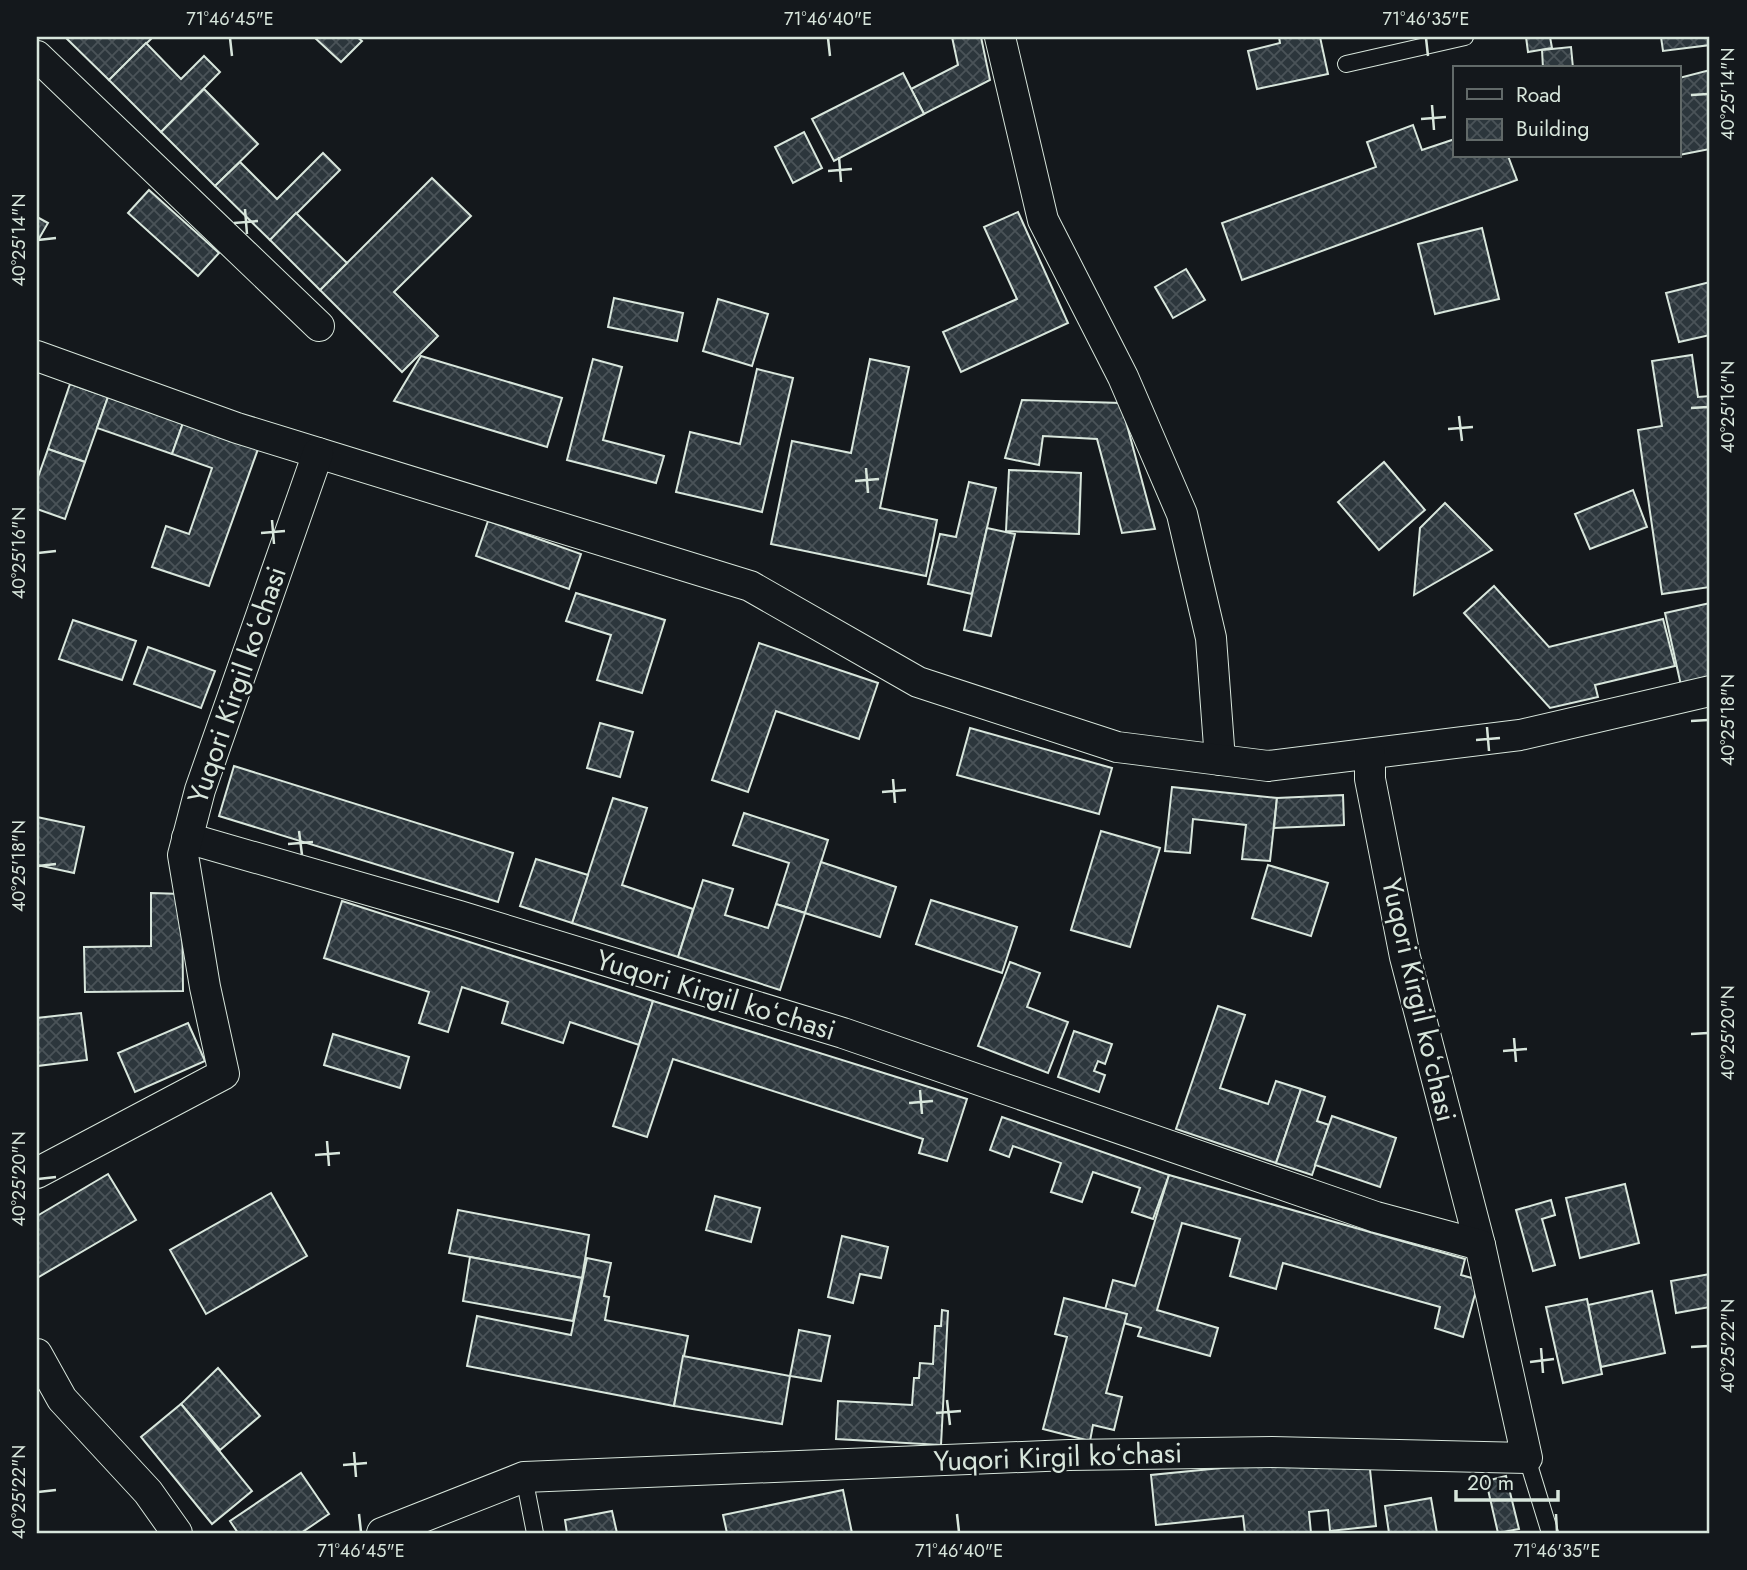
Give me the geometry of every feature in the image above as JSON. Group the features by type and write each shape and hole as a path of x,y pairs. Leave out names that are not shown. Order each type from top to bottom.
{"street":[{"path":"1000,37 1043,220 1124,377 1182,514 1211,638 1220,760"},
{"path":"37,56 319,326"},
{"path":"37,356 224,423 750,586 918,681 1117,747 1268,766 1521,735 1710,691"},
{"name":"Yuqori Kirgil koʻchasi","path":"37,1173 224,1074 205,987 183,855 200,790 318,453"},
{"name":"Yuqori Kirgil koʻchasi","path":"382,1533 524,1477 1069,1455 1272,1452 1527,1458 1480,1245 1405,957 1370,779 1370,754"},
{"name":"Yuqori Kirgil koʻchasi","path":"187,838 459,916 843,1033 1376,1217 1480,1245"},
{"path":"37,1354 62,1399 148,1492 177,1533"}],"lane":[{"path":"1346,64 1465,37"},
{"path":"1527,1458 1550,1533"},
{"path":"524,1477 535,1533"}],"building":[{"path":"65,37 153,37 109,80"},
{"path":"314,37 357,37 362,41 341,62"},
{"path":"952,37 981,37 990,80 924,114 911,89 958,65"},
{"path":"1279,37 1320,37 1328,74 1257,89 1248,51 1280,43"},
{"path":"1526,37 1550,37 1552,48 1528,52"},
{"path":"1661,37 1710,37 1710,45 1663,51"},
{"path":"146,43 181,79 204,56 220,72 161,132 109,80"},
{"path":"1571,47 1573,66 1543,66 1542,50"},
{"path":"1710,70 1710,149 1680,155 1680,78"},
{"path":"903,73 924,114 834,161 812,119"},
{"path":"204,89 258,144 215,186 161,132"},
{"path":"1413,125 1422,150 1453,140 1453,158 1509,158 1517,180 1242,280 1222,223 1376,167 1367,142"},
{"path":"804,132 822,168 793,183 775,147"},
{"path":"323,153 340,170 270,240 215,186 240,162 277,199"},
{"path":"432,178 471,216 394,292 438,336 402,372 320,290"},
{"path":"149,190 219,253 198,276 128,213"},
{"path":"1018,212 1068,323 961,372 943,332 1017,299 984,227"},
{"path":"296,213 347,263 320,290 270,240"},
{"path":"37,217 48,223 37,242"},
{"path":"1482,228 1499,299 1435,314 1418,244"},
{"path":"1186,269 1205,300 1173,318 1155,287"},
{"path":"1710,282 1710,335 1679,342 1666,293"},
{"path":"614,298 683,313 677,341 608,327"},
{"path":"718,299 768,314 752,366 703,351"},
{"path":"1692,355 1698,397 1710,396 1710,587 1662,594 1638,430 1662,426 1652,361"},
{"path":"421,356 562,398 547,447 394,401"},
{"path":"593,359 622,367 603,440 664,456 656,483 567,460"},
{"path":"870,359 909,367 880,508 937,520 926,576 771,544 792,441 851,453"},
{"path":"757,369 793,378 762,512 676,492 690,432 740,444"},
{"path":"70,384 108,397 85,462 48,449"},
{"path":"108,397 183,423 172,454 97,428"},
{"path":"1022,400 1121,403 1155,529 1122,533 1097,439 1043,436 1039,465 1005,458"},
{"path":"183,423 258,449 209,586 152,567 166,526 189,534 212,468 172,454"},
{"path":"48,449 85,462 65,519 37,509 37,480"},
{"path":"1384,462 1425,510 1379,550 1338,502"},
{"path":"1009,470 1081,473 1079,534 1006,531"},
{"path":"969,482 996,488 972,594 928,584 940,534 956,537"},
{"path":"1633,490 1647,527 1590,549 1575,514"},
{"path":"1445,503 1492,550 1414,595 1420,528"},
{"path":"488,521 581,554 569,589 476,556"},
{"path":"987,528 1015,534 991,636 964,630"},
{"path":"1494,586 1549,647 1663,619 1675,666 1595,685 1598,697 1550,708 1464,613"},
{"path":"576,593 665,620 642,693 597,680 611,635 566,621"},
{"path":"1710,603 1710,684 1682,690 1665,613"},
{"path":"73,620 136,641 122,680 59,659"},
{"path":"759,643 878,683 859,739 776,711 748,792 712,780"},
{"path":"148,647 215,671 201,708 134,684"},
{"path":"600,723 633,732 620,777 587,768"},
{"path":"970,728 1112,768 1099,814 957,775"},
{"path":"234,766 513,853 498,902 219,816"},
{"path":"1172,787 1277,798 1270,861 1242,859 1246,825 1193,819 1190,853 1165,851"},
{"path":"1343,795 1344,825 1274,828 1277,798"},
{"path":"613,798 647,808 622,885 693,909 678,957 572,923"},
{"path":"744,813 828,840 805,913 776,904 789,863 733,845"},
{"path":"37,817 84,827 74,873 37,865"},
{"path":"1101,831 1160,848 1130,947 1071,930"},
{"path":"536,859 588,875 572,923 520,906"},
{"path":"821,862 896,887 880,937 805,913"},
{"path":"1268,865 1328,883 1311,936 1252,918"},
{"path":"703,880 733,889 725,915 768,928 776,904 805,913 780,990 678,957"},
{"path":"151,893 182,894 183,991 85,992 84,947 151,946"},
{"path":"931,900 1017,927 1002,973 916,944"},
{"path":"342,901 653,1001 639,1045 570,1022 563,1043 502,1023 508,1002 462,987 448,1032 419,1023 429,992 324,958"},
{"path":"1010,962 1040,973 1027,1007 1068,1022 1048,1073 978,1046"},
{"path":"653,1001 967,1099 947,1161 919,1153 923,1139 673,1059 647,1137 613,1126"},
{"path":"1218,1006 1245,1015 1220,1088 1268,1104 1276,1081 1301,1089 1276,1163 1176,1129"},
{"path":"81,1013 87,1060 37,1066 37,1018"},
{"path":"188,1023 205,1061 135,1092 118,1053"},
{"path":"1074,1031 1112,1044 1105,1064 1098,1061 1094,1071 1105,1075 1099,1092 1058,1077"},
{"path":"333,1034 409,1057 400,1088 324,1065"},
{"path":"1301,1089 1325,1097 1317,1121 1329,1125 1312,1175 1276,1163"},
{"path":"1332,1116 1396,1138 1380,1187 1315,1165"},
{"path":"1002,1117 1169,1175 1153,1219 1132,1212 1140,1188 1093,1172 1082,1202 1051,1192 1061,1163 1013,1146 1009,1157 990,1150"},
{"path":"108,1174 136,1220 37,1278 37,1216"},
{"path":"1169,1175 1465,1259 1461,1275 1479,1280 1463,1337 1435,1328 1440,1307 1283,1263 1276,1289 1230,1276 1240,1239 1182,1223 1157,1310 1218,1328 1210,1356 1138,1336 1141,1328 1103,1317 1113,1280 1135,1286"},
{"path":"1625,1184 1639,1243 1580,1258 1566,1198"},
{"path":"271,1193 307,1256 206,1314 170,1250"},
{"path":"715,1196 760,1208 751,1242 706,1230"},
{"path":"1551,1200 1555,1215 1542,1219 1555,1265 1533,1271 1516,1210"},
{"path":"458,1210 589,1235 582,1278 449,1253"},
{"path":"842,1236 888,1247 881,1278 860,1274 853,1303 828,1297"},
{"path":"470,1257 582,1278 573,1321 463,1301"},
{"path":"587,1258 611,1263 604,1296 609,1297 605,1320 688,1336 674,1406 467,1366 477,1316 571,1335"},
{"path":"1710,1274 1710,1307 1676,1313 1671,1281"},
{"path":"1652,1291 1665,1353 1601,1367 1588,1305"},
{"path":"1064,1298 1127,1314 1106,1393 1122,1397 1114,1430 1093,1425 1090,1441 1043,1429 1067,1337 1055,1334"},
{"path":"1587,1299 1602,1374 1563,1383 1546,1307"},
{"path":"942,1310 948,1311 941,1445 836,1439 838,1401 912,1405 914,1378 919,1378 920,1363 933,1364 935,1326 941,1326"},
{"path":"799,1330 830,1336 821,1381 790,1376"},
{"path":"683,1356 790,1376 782,1424 674,1406"},
{"path":"218,1368 260,1416 220,1450 181,1404"},
{"path":"181,1404 252,1491 212,1524 141,1437"},
{"path":"1321,1458 1369,1460 1376,1526 1330,1531 1328,1510 1309,1512 1311,1533 1245,1533 1243,1516 1156,1525 1151,1475"},
{"path":"301,1473 329,1514 301,1533 238,1533 230,1521"},
{"path":"1506,1476 1519,1529 1498,1533 1486,1481"},
{"path":"843,1490 852,1533 727,1533 723,1515"},
{"path":"1431,1498 1437,1533 1389,1533 1385,1506"},
{"path":"612,1511 617,1533 567,1533 565,1520"}]}
